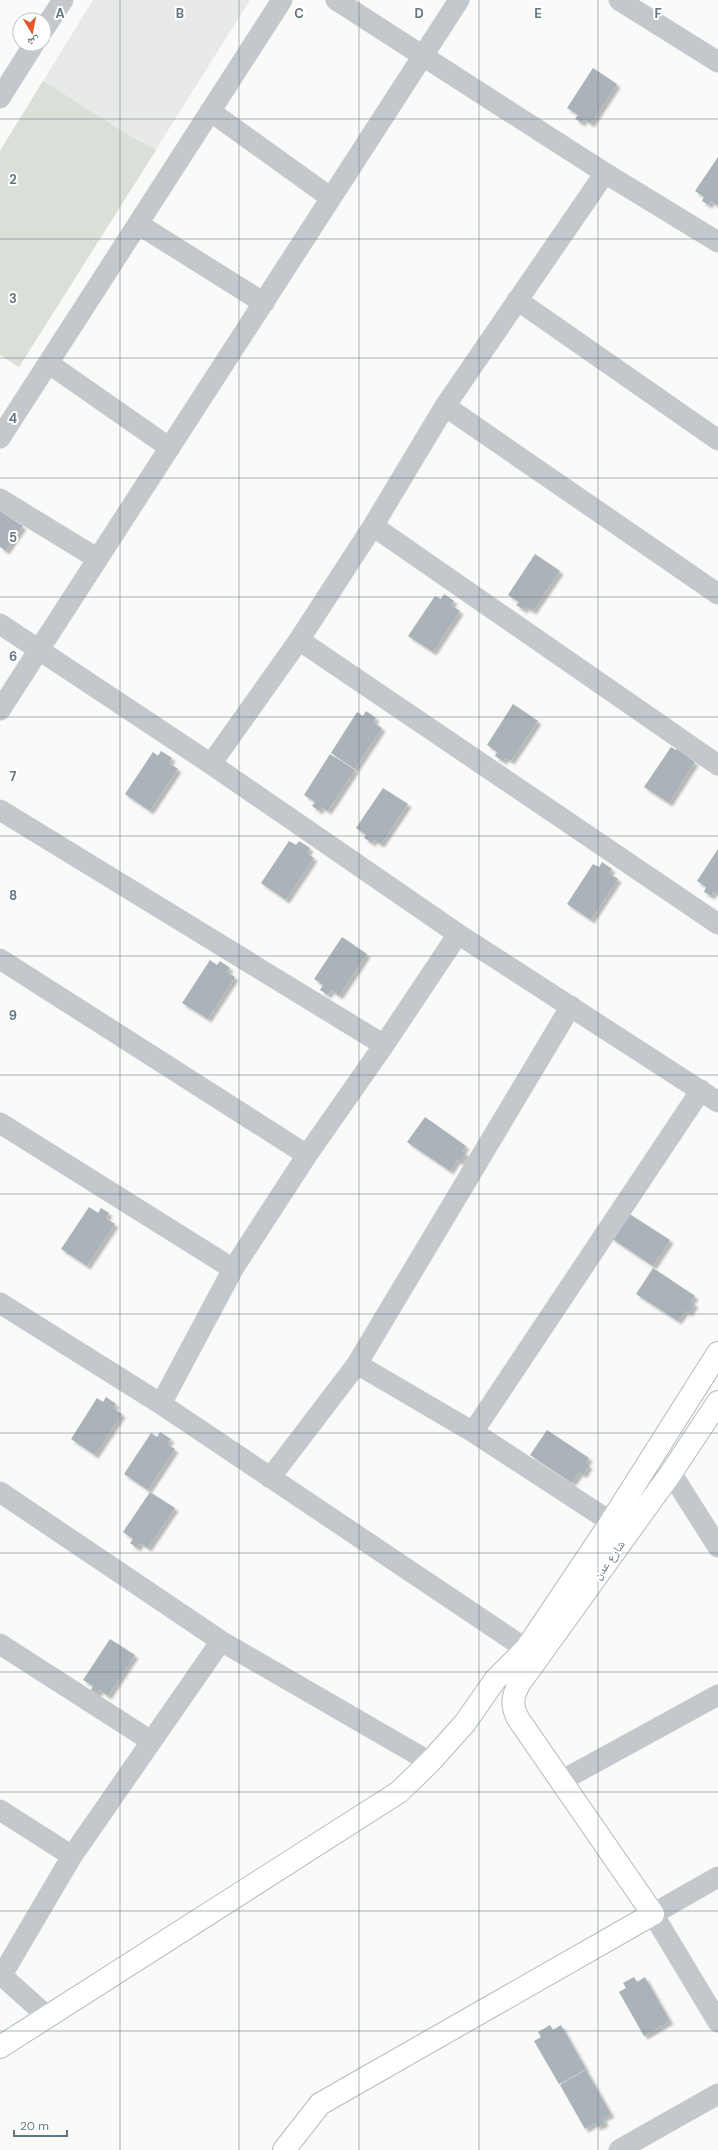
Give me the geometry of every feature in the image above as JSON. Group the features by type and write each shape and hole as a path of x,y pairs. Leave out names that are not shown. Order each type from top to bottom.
{"street":[{"path":"0,438 282,0"},
{"path":"336,0 604,173 718,242"},
{"path":"0,710 459,0"},
{"path":"619,0 718,62"},
{"path":"52,15 60,1"},
{"path":"0,98 29,52"},
{"path":"210,111 331,198"},
{"path":"211,764 299,640 372,526 445,406 604,173"},
{"path":"138,224 264,303"},
{"path":"517,300 718,440"},
{"path":"48,363 170,448"},
{"path":"445,406 718,594"},
{"path":"0,499 98,559"},
{"path":"372,526 718,765"},
{"path":"0,624 40,649 211,764 458,934 718,1102"},
{"path":"299,640 718,924"},
{"path":"0,810 384,1045"},
{"path":"161,1404 233,1269 307,1155 384,1045 458,934"},
{"path":"0,959 307,1155"},
{"path":"270,1478 357,1364 571,1006"},
{"path":"473,1432 701,1090"},
{"path":"0,1123 233,1269"},
{"path":"0,1303 161,1404 526,1649"},
{"name":"شارع عدن","path":"0,2047 399,1792 430,1762 465,1723 495,1680 526,1649 611,1522 718,1353"},
{"path":"357,1364 473,1432 611,1522"},
{"name":"شارع عدن","path":"653,1914 515,1714 513,1700 519,1684 671,1473 718,1402"},
{"path":"671,1473 716,1541"},
{"path":"0,1492 221,1641 430,1762"},
{"path":"48,2016 1,1974 72,1856 221,1641"},
{"path":"0,1644 151,1741"},
{"path":"561,1781 718,1695"},
{"path":"0,1810 72,1856"},
{"path":"284,2150 320,2104 718,1877"},
{"path":"653,1914 718,2022"},
{"path":"619,2150 718,2094"}],"shaded area":[{"path":"93,0 250,0 19,367 0,355 0,151"},
{"path":"43,81 128,135 156,150 19,367 0,355 0,151"}],"building":[{"path":"593,68 617,84 591,124 584,119 582,123 575,119 578,115 567,108"},
{"path":"718,157 718,206 711,201 709,205 702,201 704,197 695,191"},
{"path":"0,511 23,526 6,551 0,547"},
{"path":"535,554 560,571 533,611 526,607 524,610 516,605 519,602 508,595"},
{"path":"444,594 454,601 451,605 460,611 433,652 408,636 435,596 441,599"},
{"path":"513,704 538,721 511,761 506,758 503,761 495,756 497,752 487,745"},
{"path":"366,711 376,718 373,722 382,728 355,769 331,753 357,712 363,716"},
{"path":"680,746 690,752 687,757 695,762 669,803 644,787 671,747 676,750"},
{"path":"161,751 172,758 169,763 178,769 150,811 125,794 153,752 158,756"},
{"path":"330,754 355,770 328,811 321,807 319,811 312,806 315,802 304,795"},
{"path":"383,788 408,804 381,844 374,840 372,843 364,838 366,835 356,828"},
{"path":"289,841 296,845 299,841 310,848 307,853 314,858 286,900 261,883"},
{"path":"718,849 718,894 714,892 711,896 704,892 706,887 697,881"},
{"path":"602,862 612,869 609,873 618,879 591,920 567,904 593,864 599,867"},
{"path":"342,937 367,954 339,996 331,990 328,995 320,990 323,985 314,979"},
{"path":"210,960 217,965 220,961 230,968 227,972 235,977 208,1019 182,1003"},
{"path":"425,1117 466,1146 462,1151 466,1153 460,1162 457,1160 450,1171 407,1142"},
{"path":"89,1207 98,1213 101,1208 109,1213 106,1218 115,1224 87,1266 61,1249"},
{"path":"628,1213 670,1240 653,1266 611,1238"},
{"path":"653,1268 695,1296 691,1302 695,1304 689,1313 685,1311 678,1321 636,1294"},
{"path":"106,1397 116,1404 113,1408 122,1414 95,1455 71,1439 97,1398 103,1402"},
{"path":"547,1430 589,1458 586,1463 589,1466 583,1475 580,1472 572,1483 530,1455"},
{"path":"160,1432 171,1439 167,1444 175,1449 148,1490 124,1474 151,1433 157,1437"},
{"path":"150,1492 175,1508 148,1548 140,1543 137,1548 130,1543 133,1539 123,1532"},
{"path":"110,1639 135,1655 108,1696 100,1690 97,1694 91,1690 93,1686 83,1680"},
{"path":"634,1977 637,1982 645,1977 670,2021 644,2036 619,1992 626,1988 623,1983"},
{"path":"550,2025 553,2030 561,2025 586,2069 559,2084 534,2041 541,2037 538,2032"},
{"path":"586,2070 611,2114 603,2118 605,2123 597,2127 595,2123 585,2129 560,2085"}]}
